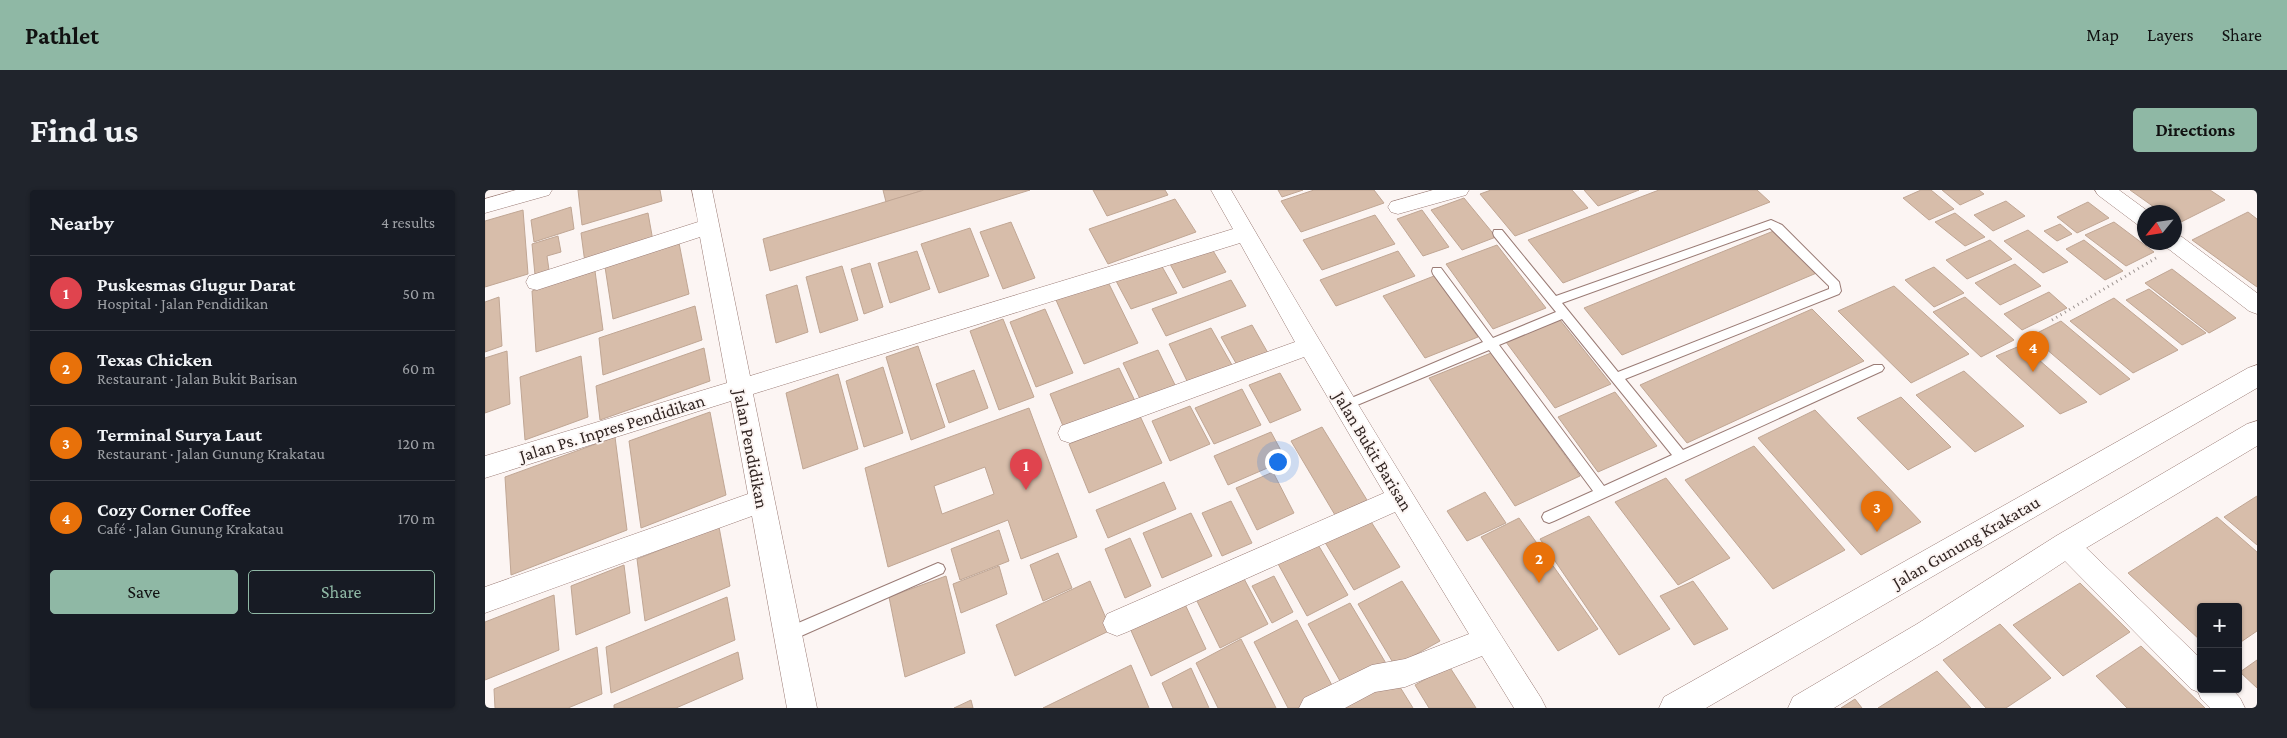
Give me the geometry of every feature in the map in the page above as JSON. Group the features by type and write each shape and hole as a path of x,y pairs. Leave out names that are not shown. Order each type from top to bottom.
{"main road":[{"name":"Jalan Gunung Krakatau","path":"1675,708 2257,375"},
{"path":"1804,708 1928,634 2065,545 2257,432"}],"street":[{"path":"485,206 542,190"},
{"name":"Jalan Pendidikan","path":"702,190 801,708"},
{"name":"Jalan Bukit Barisan","path":"1221,190 1309,346 1531,708"},
{"path":"1398,207 1459,190"},
{"path":"2105,190 2137,214"},
{"path":"537,282 709,226"},
{"name":"Jalan Ps. Inpres Pendidikan","path":"485,467 1246,233"},
{"path":"2182,249 2257,305"},
{"path":"1070,433 1309,346"},
{"path":"1117,622 1401,498"},
{"path":"485,600 761,501"},
{"path":"2065,545 2197,675"},
{"path":"1314,708 1373,679 1405,673 1488,640"},
{"path":"2215,693 2230,708"}],"lane":[{"path":"1554,301 1771,224 1778,228 1835,285 1835,292 1828,295 1617,377"},
{"path":"1498,233 1682,458"},
{"path":"1437,271 1603,494"},
{"path":"1346,405 1564,314"},
{"path":"1549,517 1878,368"},
{"path":"787,635 938,569"}],"path":[{"path":"2052,320 2166,250"}],"building":[{"path":"578,190 660,190 662,201 582,225"},
{"path":"883,190 924,190 886,202"},
{"path":"924,190 1030,190 770,271 763,239"},
{"path":"1093,190 1165,190 1168,195 1107,216"},
{"path":"1278,190 1303,190 1282,197"},
{"path":"1314,190 1374,190 1384,203 1301,232 1281,201"},
{"path":"1491,190 1572,190 1588,208 1515,236 1480,194"},
{"path":"1584,190 1639,190 1598,206"},
{"path":"1659,190 1757,190 1770,202 1563,283 1528,240"},
{"path":"1921,190 1931,190 1954,209 1929,220 1903,198"},
{"path":"1942,190 1979,190 1984,194 1960,205"},
{"path":"2130,190 2210,190 2225,200 2182,222 2182,205 2151,205"},
{"path":"1464,198 1496,237 1462,250 1431,210"},
{"path":"1175,199 1196,232 1108,264 1089,229"},
{"path":"2006,201 2025,216 1993,231 1974,215"},
{"path":"2088,202 2109,218 2077,233 2057,217"},
{"path":"571,207 574,229 534,242 531,220"},
{"path":"523,210 528,274 485,287 485,221"},
{"path":"1422,210 1449,247 1423,256 1397,219"},
{"path":"2248,212 2257,219 2257,287 2192,240"},
{"path":"648,213 653,241 585,263 581,233"},
{"path":"1955,213 1985,237 1965,246 1935,222"},
{"path":"1375,215 1395,244 1322,270 1303,240"},
{"path":"1011,222 1035,278 1003,289 980,232"},
{"path":"2114,222 2137,239 2137,250 2151,250 2154,252 2126,266 2085,235"},
{"path":"2060,224 2072,234 2057,241 2044,231"},
{"path":"970,228 989,276 939,293 921,244"},
{"path":"1776,230 1819,272 1622,355 1584,308"},
{"path":"2028,230 2068,262 2043,273 2004,241"},
{"path":"558,236 561,252 547,256 549,270 535,275 532,244"},
{"path":"1990,240 2012,259 1967,279 1946,260"},
{"path":"2084,240 2123,271 2105,280 2066,249"},
{"path":"679,243 689,294 613,319 605,267"},
{"path":"1497,245 1546,308 1493,329 1446,264"},
{"path":"1212,249 1226,272 1183,288 1170,264"},
{"path":"917,251 930,289 890,303 878,263"},
{"path":"1398,251 1415,276 1336,306 1320,280"},
{"path":"870,263 883,307 864,314 851,269"},
{"path":"1160,263 1177,293 1131,309 1115,279"},
{"path":"2015,264 2041,286 2000,305 1975,283"},
{"path":"842,266 858,320 820,333 806,277"},
{"path":"1934,267 1964,293 1934,307 1905,280"},
{"path":"2172,269 2236,318 2209,333 2145,283"},
{"path":"595,271 603,330 536,352 532,291"},
{"path":"1434,276 1478,337 1425,358 1383,296"},
{"path":"1231,280 1246,306 1166,336 1152,309"},
{"path":"1108,282 1138,343 1084,364 1056,300"},
{"path":"797,285 808,332 776,343 766,295"},
{"path":"1894,286 1969,354 1911,383 1838,311"},
{"path":"2149,289 2206,333 2182,345 2126,300"},
{"path":"2049,292 2067,308 2022,330 2004,314"},
{"path":"499,297 502,346 485,352 485,302"},
{"path":"1965,297 2014,340 1981,357 1933,312"},
{"path":"2114,298 2178,350 2133,373 2070,321"},
{"path":"695,306 702,340 603,375 599,338"},
{"path":"1045,309 1073,373 1036,387 1010,322"},
{"path":"1812,309 1864,361 1687,443 1640,385"},
{"path":"1003,319 1034,397 999,410 970,331"},
{"path":"1560,320 1611,384 1555,408 1506,342"},
{"path":"2061,321 2130,379 2100,395 2031,336"},
{"path":"1252,325 1268,353 1237,365 1221,337"},
{"path":"1211,328 1232,365 1188,383 1169,344"},
{"path":"2022,345 2087,402 2060,414 1996,356"},
{"path":"918,346 945,427 911,440 886,357"},
{"path":"704,348 710,381 600,420 596,386"},
{"path":"1158,350 1177,389 1142,403 1123,363"},
{"path":"507,351 510,404 485,413 485,358"},
{"path":"1491,353 1580,476 1515,506 1429,378"},
{"path":"581,356 588,417 525,440 520,377"},
{"path":"883,367 903,433 864,447 846,381"},
{"path":"1119,368 1136,403 1065,431 1050,394"},
{"path":"974,370 988,408 949,423 936,384"},
{"path":"1964,371 2024,426 1975,452 1916,395"},
{"path":"1280,373 1301,410 1270,423 1249,385"},
{"path":"838,374 858,449 803,469 786,393"},
{"path":"1242,389 1261,425 1214,444 1195,408"},
{"path":"1615,392 1657,446 1598,472 1558,417"},
{"path":"1901,397 1951,447 1908,470 1857,418"},
{"path":"1190,406 1210,444 1170,461 1152,421"},
{"path":"1029,408 1077,537 1021,559 1008,520 888,567 865,468","holes":["985,467 994,494 942,514 934,486"]},
{"path":"1815,410 1921,522 1861,555 1758,438"},
{"path":"710,412 726,495 641,528 629,441"},
{"path":"1140,416 1162,463 1089,493 1069,444"},
{"path":"1322,427 1367,500 1335,515 1291,441"},
{"path":"1271,432 1286,460 1228,485 1214,456"},
{"path":"615,437 627,530 511,575 505,477"},
{"path":"1754,446 1845,550 1773,589 1685,480"},
{"path":"1273,472 1294,513 1257,530 1236,488"},
{"path":"1666,478 1730,558 1678,585 1615,502"},
{"path":"1164,482 1176,509 1108,538 1096,510"},
{"path":"1485,492 1506,523 1467,541 1447,511"},
{"path":"2257,496 2257,545 2224,517"},
{"path":"1231,501 1252,543 1222,556 1202,513"},
{"path":"1191,513 1212,556 1162,578 1143,533"},
{"path":"1589,516 1670,629 1619,655 1540,539"},
{"path":"1368,517 1400,567 1354,590 1323,539"},
{"path":"2217,517 2257,552 2257,631 2242,641 2242,603 2197,603 2197,637 2128,573"},
{"path":"1519,518 1598,629 1558,651 1481,537"},
{"path":"719,527 730,586 645,621 637,559"},
{"path":"999,530 1009,561 960,580 951,549"},
{"path":"1130,538 1151,586 1125,598 1105,549"},
{"path":"1317,543 1348,595 1307,616 1277,562"},
{"path":"1058,553 1072,588 1043,601 1030,565"},
{"path":"624,565 630,613 576,635 571,586"},
{"path":"999,566 1007,594 961,613 953,584"},
{"path":"1241,573 1268,624 1220,648 1194,595"},
{"path":"946,576 965,653 905,677 889,597"},
{"path":"1274,576 1293,612 1272,623 1252,586"},
{"path":"1090,581 1111,630 1015,676 996,625"},
{"path":"1402,581 1440,641 1395,666 1358,604"},
{"path":"1693,581 1728,629 1694,645 1660,596"},
{"path":"2080,583 2130,632 2063,676 2013,625"},
{"path":"554,595 559,650 485,680 485,622"},
{"path":"727,597 735,640 611,693 606,647"},
{"path":"1183,600 1206,649 1151,676 1129,626"},
{"path":"1350,603 1387,665 1344,688 1308,624"},
{"path":"1297,620 1334,689 1299,708 1288,708 1254,642"},
{"path":"2000,624 2051,678 2006,708 1986,708 1943,660"},
{"path":"1241,639 1276,708 1218,708 1196,663"},
{"path":"2141,646 2205,708 2127,708 2096,676"},
{"path":"597,647 602,694 568,708 495,708 494,689"},
{"path":"738,652 743,679 676,708 614,708 614,705"},
{"path":"2257,660 2257,688 2242,674 2242,671"},
{"path":"1131,665 1149,708 1043,708"},
{"path":"1449,666 1476,708 1429,708 1415,685"},
{"path":"1191,668 1209,708 1173,708 1162,683"},
{"path":"1937,671 1971,708 1878,708"},
{"path":"1395,679 1413,708 1341,708"},
{"path":"1855,699 1862,708 1841,708"},
{"path":"971,700 973,708 954,708"}],"place":[{"name":"Cozy Corner Coffee","path":"2033,372"},
{"name":"Puskesmas Glugur Darat","path":"1026,490"},
{"name":"Terminal Surya Laut","path":"1877,532"},
{"name":"Texas Chicken","path":"1539,583"}]}
